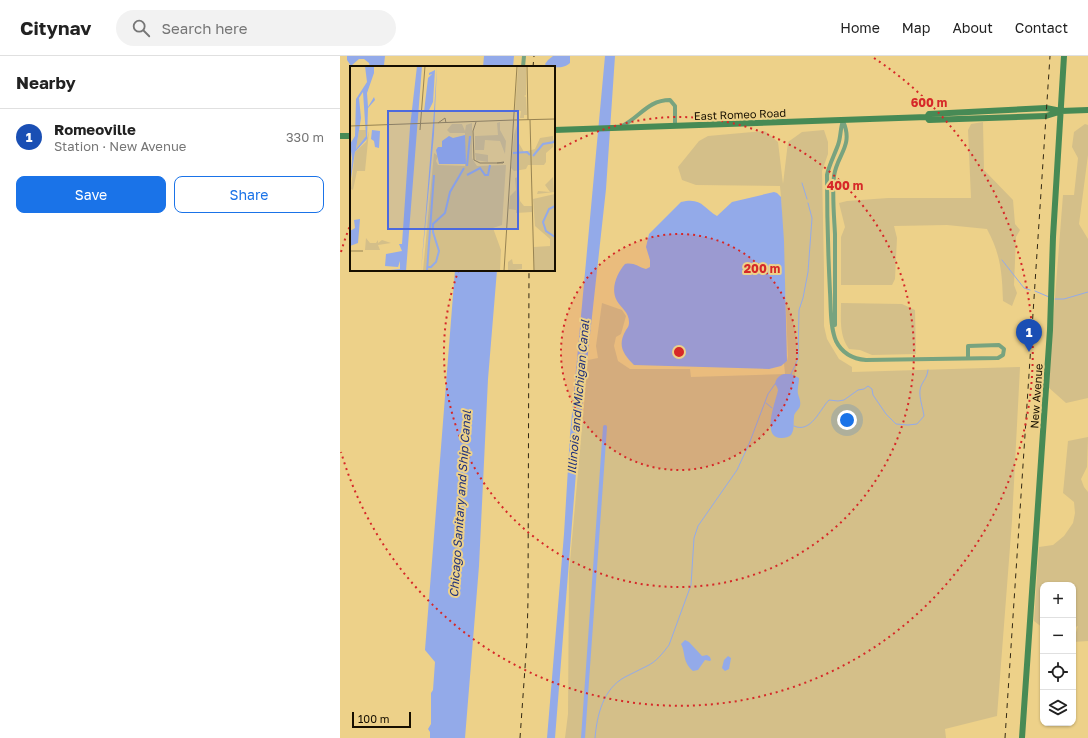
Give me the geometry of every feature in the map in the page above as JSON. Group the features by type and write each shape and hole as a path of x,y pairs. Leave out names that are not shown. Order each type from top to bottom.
{"main road":[{"name":"New Avenue","path":"1022,738 1050,330 1053,237 1064,56"},
{"name":"East Romeo Road","path":"555,131 927,117 930,120 1043,116 1061,111 1088,110"}],"street":[{"path":"555,131 612,130 624,125 655,102 664,100 670,100 675,106 676,126"},
{"path":"843,121 838,144 829,165 827,175 828,248 832,325 836,341 841,348 851,356 861,360 998,358 1003,355 1004,349 999,346 968,346 968,358"},
{"path":"834,331 834,177 846,141 847,130 843,121"}],"shaded area":[{"path":"983,122 984,170 1013,200 1015,224 1020,230 1016,237 1014,285 1017,293 1012,306 1003,301 1000,264 992,238 987,229 947,225 894,226 897,238 895,279 892,285 841,285 841,237 845,227 839,203 888,198 971,198 968,130 971,124"},
{"path":"1085,124 1088,125 1088,155 1079,224 1088,239 1088,398 1066,403 1048,387 1063,195 1074,195 1078,158 1072,147 1074,132"},
{"path":"824,130 828,142 828,154 822,171 824,326 827,339 839,359 852,367 852,372 1020,367 1012,521 997,716 945,729 946,738 565,738 568,714 569,573 588,360 598,358 596,346 602,303 622,310 626,316 621,334 616,337 614,346 618,361 630,369 690,369 691,377 785,374 784,363 787,361 788,356 780,186 696,185 682,180 678,167 699,141 708,136 765,131 778,142 783,184 788,142 802,132"},
{"path":"841,303 902,304 915,310 916,354 872,355 860,350 849,349 842,333"},
{"path":"1088,437 1087,467 1081,479 1088,492 1088,641 1076,642 1078,626 1076,627 1076,582 1040,582 1040,626 1034,621 1039,547 1053,545 1064,536 1073,523 1075,513 1074,502 1063,493 1068,441"}],"water":[{"path":"347,56 385,56 383,66 370,66 369,63 364,59 359,59 351,66 347,60"},
{"path":"484,56 514,56 513,66 483,66"},
{"path":"553,56 570,56 570,63 562,67 546,66 545,64"},
{"name":"Illinois and Michigan Canal","path":"605,56 615,56 606,189 579,435 555,738 547,738 564,534 570,435"},
{"path":"774,192 781,197 784,241 787,361 781,366 769,369 634,365 622,349 623,335 629,325 629,319 617,301 614,286 619,272 625,264 633,264 646,269 650,267 650,260 646,247 649,234 681,202 698,202 717,216 732,202"},
{"name":"Chicago Sanitary and Ship Canal","path":"455,271 497,271 488,379 479,566 465,738 430,738 430,732 428,729 431,724 431,693 433,690 435,662 425,650"},
{"path":"784,374 791,374 799,378 798,392 800,404 794,415 791,435 786,438 782,438 775,437 772,432 771,418 778,390 775,382"},
{"path":"685,640 689,642 702,656 707,655 711,660 705,660 698,670 693,671 687,664 682,648 681,644"},
{"path":"728,656 731,658 729,669 725,671 722,668 724,660"}],"waterway":[{"path":"802,183 807,199"},
{"path":"791,374 798,359 799,310 808,272 812,218 808,203"},
{"path":"1002,260 1024,288 1030,290"},
{"path":"1035,291 1049,297"},
{"path":"1055,299 1064,299 1088,292"},
{"path":"794,426 800,428 810,424 829,400 844,400 858,390 864,389 868,386 872,389 873,395 886,414 896,424 917,424 924,416 920,390 928,370"},
{"path":"595,738 597,720 602,703 611,688 625,677 653,662 669,645 691,585 694,538 698,526 737,470 749,444 768,394 775,384"},
{"path":"766,403 772,408"},
{"path":"583,738 605,427"}],"railway":[{"path":"533,66 534,56"},
{"path":"1005,738 1050,56"},
{"path":"520,738 527,640 528,600 529,271"}],"place":[{"name":"Romeoville","path":"1029,352"}]}
